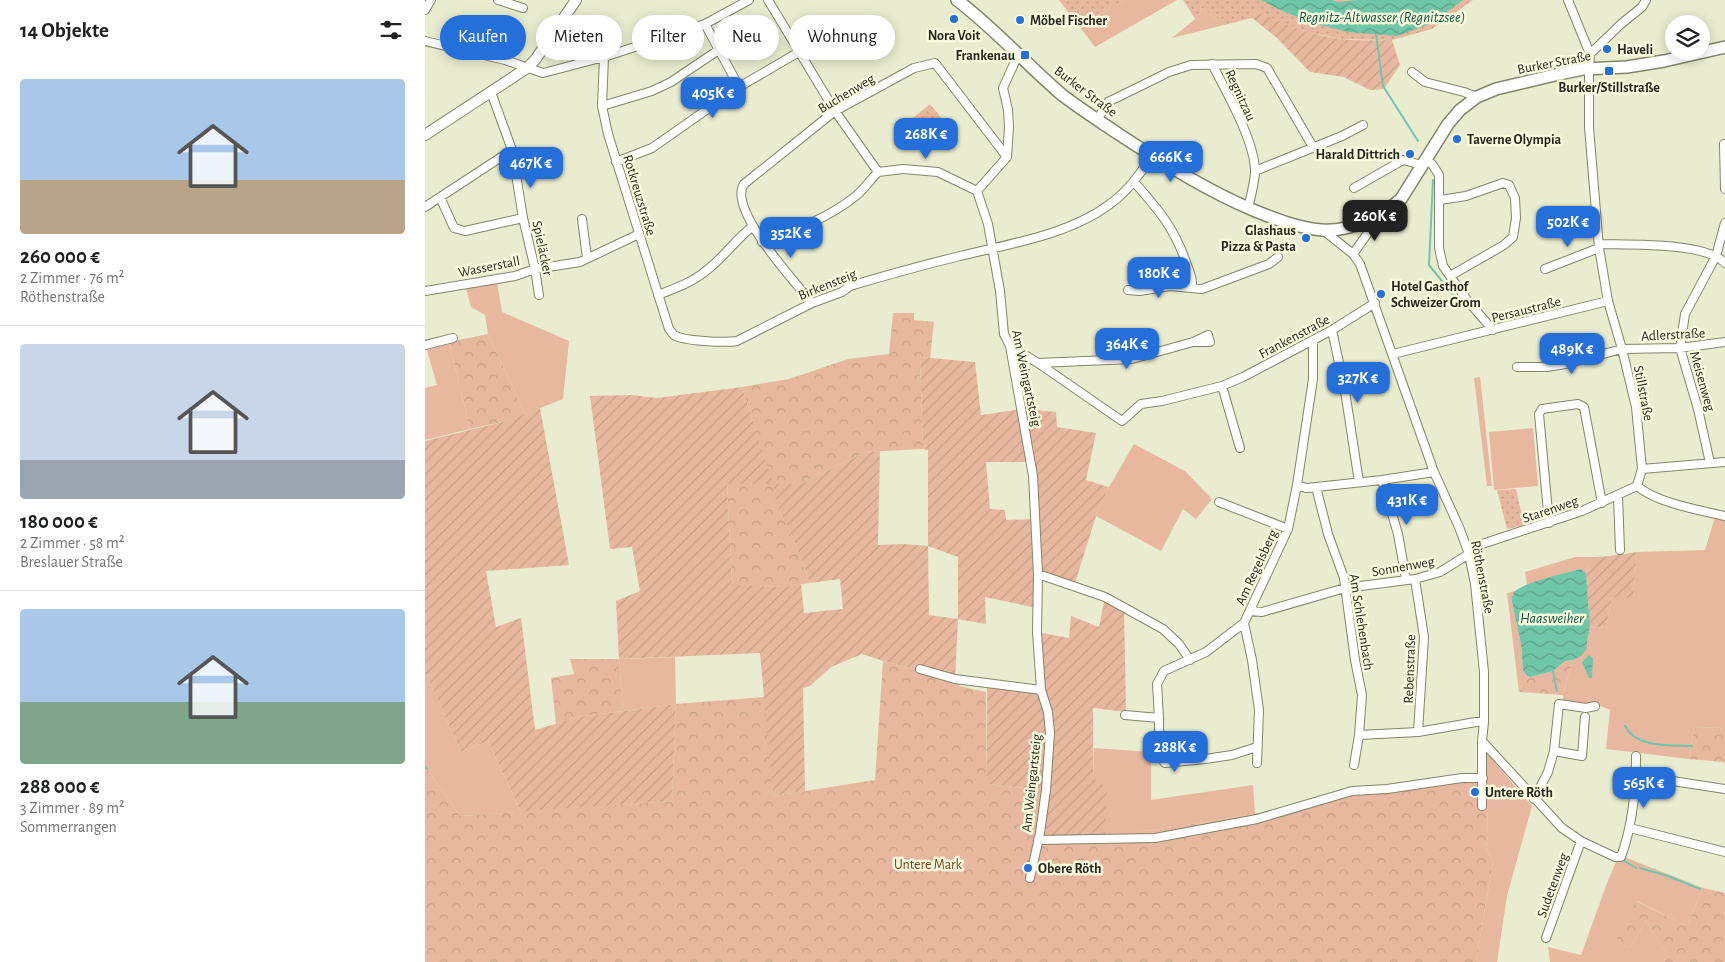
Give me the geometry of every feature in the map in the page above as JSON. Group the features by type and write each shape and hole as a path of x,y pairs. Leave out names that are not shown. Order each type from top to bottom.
{"main road":[{"name":"Burker Straße","path":"957,0 1062,94 1097,120 1152,156 1201,185 1248,208 1277,220 1323,230 1340,228 1375,218 1392,207 1401,199 1448,124 1460,110 1477,97 1496,89 1589,69 1627,67 1664,61 1725,47"}],"street":[{"path":"425,10 431,0"},
{"path":"498,0 523,8"},
{"path":"425,135 527,68 535,60 576,0"},
{"path":"622,51 705,24 749,0"},
{"path":"768,0 789,35"},
{"path":"1568,0 1590,54 1642,7 1646,0"},
{"path":"705,24 714,39"},
{"path":"425,41 505,60 543,73 593,60"},
{"path":"601,106 652,91 671,82 714,53"},
{"name":"Stillstraße","path":"1590,54 1589,126 1599,246 1607,301 1622,349 1636,407 1642,469 1637,486"},
{"path":"762,242 801,228 825,216 857,194 878,172 903,169 938,172 977,190 1007,158 1009,127 1008,110 1003,88 1018,55"},
{"path":"616,162 652,148 739,87 789,58"},
{"name":"Rotkreuzstraße","path":"604,60 601,106 616,162 669,329 675,336"},
{"path":"726,60 739,87"},
{"path":"804,60 835,111 878,172"},
{"name":"Buchenweg","path":"753,226 741,199 741,188 744,184 835,111 914,68 935,63 1007,158"},
{"path":"1212,64 1256,64 1267,68 1313,147"},
{"name":"Regnitzau","path":"1097,120 1108,102 1169,72 1191,65 1212,64 1233,105 1249,143 1255,171 1253,190 1248,208"},
{"path":"1413,72 1425,82 1477,97"},
{"name":"Spieläcker","path":"491,92 512,150 523,218 539,295"},
{"path":"1255,171 1342,136 1363,125"},
{"path":"1725,144 1725,189"},
{"path":"425,207 512,150"},
{"name":"Birkensteig","path":"675,336 683,339 729,343 737,341 812,303 842,292 850,286 911,267 1059,230 1092,215 1110,204 1134,182 1152,156"},
{"path":"1354,188 1403,160 1432,164 1439,175 1439,248 1441,259 1449,276 1493,330"},
{"path":"1134,182 1159,209 1180,243 1193,280 1192,287"},
{"path":"1440,200 1466,196 1503,183 1509,185 1515,198 1516,218 1513,236 1504,244 1449,276"},
{"name":"Am Weingartsteig","path":"977,190 989,224 1000,291 1004,334 1010,346 1033,476 1038,574 1037,632 1041,690 1048,712 1049,733 1046,790 1030,878"},
{"path":"440,197 454,228 465,230 523,218"},
{"path":"1353,254 1370,230 1375,218"},
{"path":"582,219 587,258"},
{"name":"Meisenweg","path":"1710,463 1699,409 1680,348 1685,314 1716,256 1725,223"},
{"path":"658,294 687,284 708,270 741,235 753,226 762,242 812,303"},
{"name":"Röthenstraße","path":"1323,230 1353,254 1360,264 1434,472 1468,551 1475,584 1484,672 1482,806"},
{"name":"Wasserstall","path":"425,291 515,276 535,269 580,262 639,234"},
{"path":"1545,269 1599,246 1699,250 1716,256 1725,263"},
{"path":"1128,290 1140,291 1170,286 1202,288 1269,264 1278,257"},
{"name":"Persaustraße","path":"1393,354 1607,301"},
{"name":"Frankenstraße","path":"1010,346 1122,420 1141,404 1162,401 1222,386 1332,330 1375,303"},
{"path":"1332,330 1345,391 1359,482"},
{"path":"425,345 453,338"},
{"name":"Am Regelsberg","path":"1257,747 1231,755 1165,763 1159,755 1157,684 1164,671 1206,652 1244,623 1288,529 1297,485 1313,379 1313,340"},
{"path":"1038,363 1132,359 1193,342"},
{"name":"Adlerstraße","path":"1517,367 1547,367 1565,364 1622,349 1680,348 1725,342"},
{"path":"1222,386 1240,448"},
{"path":"1549,523 1539,414 1543,409 1578,404 1584,407 1602,503"},
{"path":"1642,469 1725,462"},
{"path":"1297,485 1306,488 1434,472"},
{"name":"Rebenstraße","path":"1382,480 1411,579 1424,637 1419,732"},
{"path":"1637,486 1660,499 1725,516"},
{"name":"Starenweg","path":"1468,551 1602,503 1637,486"},
{"name":"Am Schlehenbach","path":"1316,487 1328,534 1345,578 1355,660 1362,695 1359,735 1354,765"},
{"path":"1618,496 1620,550"},
{"name":"Am Regelsberg","path":"1219,502 1288,529"},
{"name":"Sonnenweg","path":"1250,611 1263,612 1345,588 1411,579 1440,572 1468,551"},
{"path":"1038,574 1105,597 1163,629 1179,644 1190,660"},
{"path":"1244,623 1252,660 1259,710 1257,763"},
{"path":"919,668 955,679 1041,690"},
{"path":"1534,799 1547,772 1554,751 1559,704 1586,708 1595,706"},
{"path":"1125,715 1159,718"},
{"path":"1554,751 1581,756 1585,716"},
{"path":"1359,735 1419,732 1484,722"},
{"name":"Sudetenweg","path":"1482,741 1562,828 1581,841 1615,857 1621,856 1630,828"},
{"path":"1637,756 1630,828 1725,852"},
{"path":"1038,840 1155,838 1257,819 1352,791 1387,789 1462,778 1483,778"},
{"path":"1636,780 1666,780 1725,789"},
{"name":"Sudetenweg","path":"1546,938 1581,841"}],"green space":[{"path":"1059,0 1125,0 1079,26"},
{"path":"1125,0 1177,0 1095,47 1079,26"},
{"name":"Regnitz-Altwasser (Regnitzsee)","path":"1183,0 1473,0 1432,29 1392,40 1342,39 1311,33 1279,23 1257,11 1252,18 1224,25 1202,8 1195,19"},
{"path":"1202,8 1224,25 1172,38 1195,19"},
{"path":"1257,11 1287,25 1319,35 1347,40 1392,40 1400,65 1384,89 1370,90 1344,77 1310,72 1277,38 1252,18"},
{"path":"930,104 947,125 949,124 955,128 950,135 943,130 924,146 906,124"},
{"path":"497,282 502,312 569,341 563,399 525,414 488,334 485,315 471,307 466,288"},
{"path":"893,313 914,313 914,320 934,322 930,358 920,357 923,449 865,452 801,484 777,507 789,528 810,583 784,587 732,586 727,484 772,483 742,387 789,379 848,359 889,354"},
{"path":"488,334 525,414 506,421 470,429 449,342"},
{"path":"449,342 470,429 425,440 425,388 437,385 426,347"},
{"path":"920,357 975,362 981,415 1024,409 1056,412 1057,427 1096,433 1086,480 1109,487 1096,516 1074,586 1038,574 1037,608 985,597 986,624 958,619 958,557 928,546 928,450 923,449","holes":["986,462 1031,462 1035,519 1006,520 1005,510 990,509"]},
{"path":"1480,377 1492,486 1487,486 1474,378"},
{"path":"742,387 773,484 801,484 865,452 880,451 878,545 904,544 928,546 929,615 958,619 955,679 862,654 831,667 810,686 803,688 805,791 773,796 760,653 619,659 616,601 640,591 632,547 610,549 590,396 632,395 657,398","holes":["727,484 773,484 777,507 789,528 810,583 840,579 843,609 804,613 801,584 784,587 732,585"]},
{"path":"540,408 569,565 486,571 496,627 521,618 535,730 578,717 676,704 672,801 521,812 488,741 461,752 425,672 425,441 506,421"},
{"path":"1533,428 1538,486 1494,490 1489,432"},
{"path":"1134,444 1185,471 1212,499 1196,519 1183,509 1161,551 1096,516 1109,487"},
{"path":"1516,489 1524,525 1507,529 1497,490"},
{"path":"1715,517 1725,518 1725,728 1694,727 1689,759 1606,749 1610,710 1598,705 1563,702 1563,695 1573,660 1585,650 1590,626 1606,628 1612,597 1633,597 1637,552 1705,550"},
{"path":"1637,552 1633,598 1612,597 1606,628 1590,626 1586,573 1593,557"},
{"path":"1575,557 1593,557 1586,573 1579,569 1527,585 1525,572"},
{"path":"1515,591 1512,595 1512,602 1521,644 1523,670 1526,675 1519,692 1507,593"},
{"path":"1105,597 1124,608 1126,712 1093,708 1093,778 1107,787 1105,838 1047,837 1044,790 987,784 987,683 1041,690 1037,632 1069,638 1071,616 1099,627"},
{"path":"675,657 676,704 623,711 619,659"},
{"path":"570,659 619,659 623,711 578,717 556,724 551,678 574,674"},
{"path":"1573,660 1563,695 1519,692 1526,675 1530,677 1553,671 1565,661"},
{"name":"Untere Mark","path":"883,661 959,680 959,686 986,692 987,784 1044,790 1105,838 1105,832 1154,830 1255,814 1353,794 1477,781 1486,752 1488,834 1486,848 1493,861 1476,962 425,962 425,766 460,816 672,801 676,704 765,697 773,796 875,780"},
{"path":"425,672 461,752 488,741 521,812 460,816 425,766"},
{"path":"1694,727 1725,728 1725,765 1724,762 1689,759"},
{"path":"1094,748 1151,752 1151,800 1253,785 1255,814 1154,830 1105,833 1093,778"},
{"path":"1486,752 1532,806 1507,896 1497,962 1476,962 1493,861 1486,848 1488,834"},
{"path":"1619,855 1703,888 1687,926 1637,901 1616,940 1630,949 1646,920 1666,953 1664,962 1550,962 1548,947 1581,955"},
{"path":"1703,888 1725,893 1725,962 1664,962 1666,953 1646,920 1630,949 1616,940 1636,901 1687,926"}],"water":[{"name":"Regnitz-Altwasser (Regnitzsee)","path":"1261,0 1332,0 1338,2 1356,0 1463,0 1432,23 1397,36 1348,32 1312,23"},
{"name":"Haasweiher","path":"1580,569 1586,573 1590,626 1586,650 1581,656 1565,661 1553,671 1530,677 1523,670 1521,644 1512,602 1513,593 1528,584"},
{"path":"1589,655 1593,658 1592,678 1589,678 1582,662"}],"waterway":[{"path":"1376,34 1383,86 1418,141"},
{"path":"1433,180 1429,265 1454,296"},
{"path":"1553,671 1557,691"},
{"path":"1625,726 1630,733 1646,742 1692,746"},
{"path":"1621,859 1636,868"},
{"path":"1640,868 1668,876 1700,889"}],"place":[{"name":"Nora Voit","path":"954,19"},
{"name":"Möbel Fischer","path":"1020,20"},
{"name":"Haveli","path":"1607,49"},
{"name":"Frankenau","path":"1025,55"},
{"name":"Burker/Stillstraße","path":"1609,71"},
{"name":"Taverne Olympia","path":"1457,139"},
{"name":"Harald Dittrich","path":"1410,154"},
{"name":"Glashaus Pizza & Pasta","path":"1306,238"},
{"name":"Hotel Gasthof Schweizer Grom","path":"1381,294"},
{"name":"Untere Röth","path":"1475,792"},
{"name":"Obere Röth","path":"1028,868"}]}
